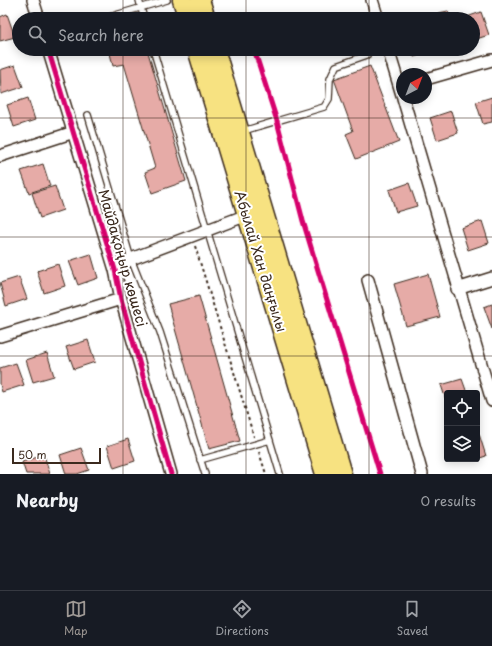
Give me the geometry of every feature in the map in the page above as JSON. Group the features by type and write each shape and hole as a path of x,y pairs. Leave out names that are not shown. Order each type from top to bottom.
{"main road":[{"path":"182,0 186,12"},
{"path":"200,0 204,12"},
{"name":"Абылай Хан даңғылы","path":"199,56 325,474"},
{"name":"Абылай Хан даңғылы","path":"217,56 342,474"}],"street":[{"path":"33,0 37,12"},
{"path":"372,0 376,12"},
{"name":"Майдақоңыр көшесі","path":"50,56 115,270 171,474"},
{"path":"390,56 396,74"},
{"path":"432,77 492,60"},
{"path":"405,104 458,289 492,401"},
{"path":"0,156 74,132"},
{"path":"115,270 131,260 206,229 247,215"},
{"path":"458,289 492,278"},
{"path":"368,280 422,474"},
{"path":"0,336 122,299"}],"lane":[{"path":"139,0 142,12"},
{"path":"125,12 167,0"},
{"path":"155,56 280,474"},
{"path":"241,132 324,108 329,99 330,79 336,66 364,56"},
{"path":"88,115 131,260 160,332 205,474"},
{"path":"200,460 270,440"}],"path":[{"path":"192,236 266,474"}],"building":[{"path":"480,12 489,35 480,38"},
{"path":"7,14 12,28 12,38 0,41 0,17"},
{"path":"111,56 149,56 186,181 152,193 145,172 155,168 124,64 113,66"},
{"path":"15,65 23,87 1,94 0,70"},
{"path":"370,66 399,142 356,159 346,134 353,131 334,79"},
{"path":"492,97 492,122 483,124 476,102"},
{"path":"28,98 35,120 14,127 7,105"},
{"path":"451,111 458,133 437,140 430,118"},
{"path":"43,164 50,186 29,193 21,171"},
{"path":"409,183 417,206 396,212 389,190"},
{"path":"55,186 63,210 40,218 32,193"},
{"path":"482,221 489,243 468,250 461,228"},
{"path":"91,254 98,278 78,285 69,261"},
{"path":"58,264 65,286 44,293 37,271"},
{"path":"428,274 440,317 406,326 394,284"},
{"path":"19,277 27,299 6,306 0,283"},
{"path":"199,296 240,441 209,449 168,304"},
{"path":"492,304 492,329 484,307"},
{"path":"88,340 95,362 74,369 66,347"},
{"path":"47,353 54,376 33,382 26,360"},
{"path":"16,363 24,385 2,392 0,384 0,368"},
{"path":"462,379 466,390 444,390 444,394 441,385"},
{"path":"480,437 486,456 480,458"},
{"path":"128,439 135,461 114,468 107,446"},
{"path":"81,448 89,470 77,474 66,474 60,455"},
{"path":"44,455 50,474 26,474 22,462"}],"cycle path":[{"path":"50,56 115,270 121,299 171,474"},
{"path":"256,56 277,121 303,221 380,474"}]}
